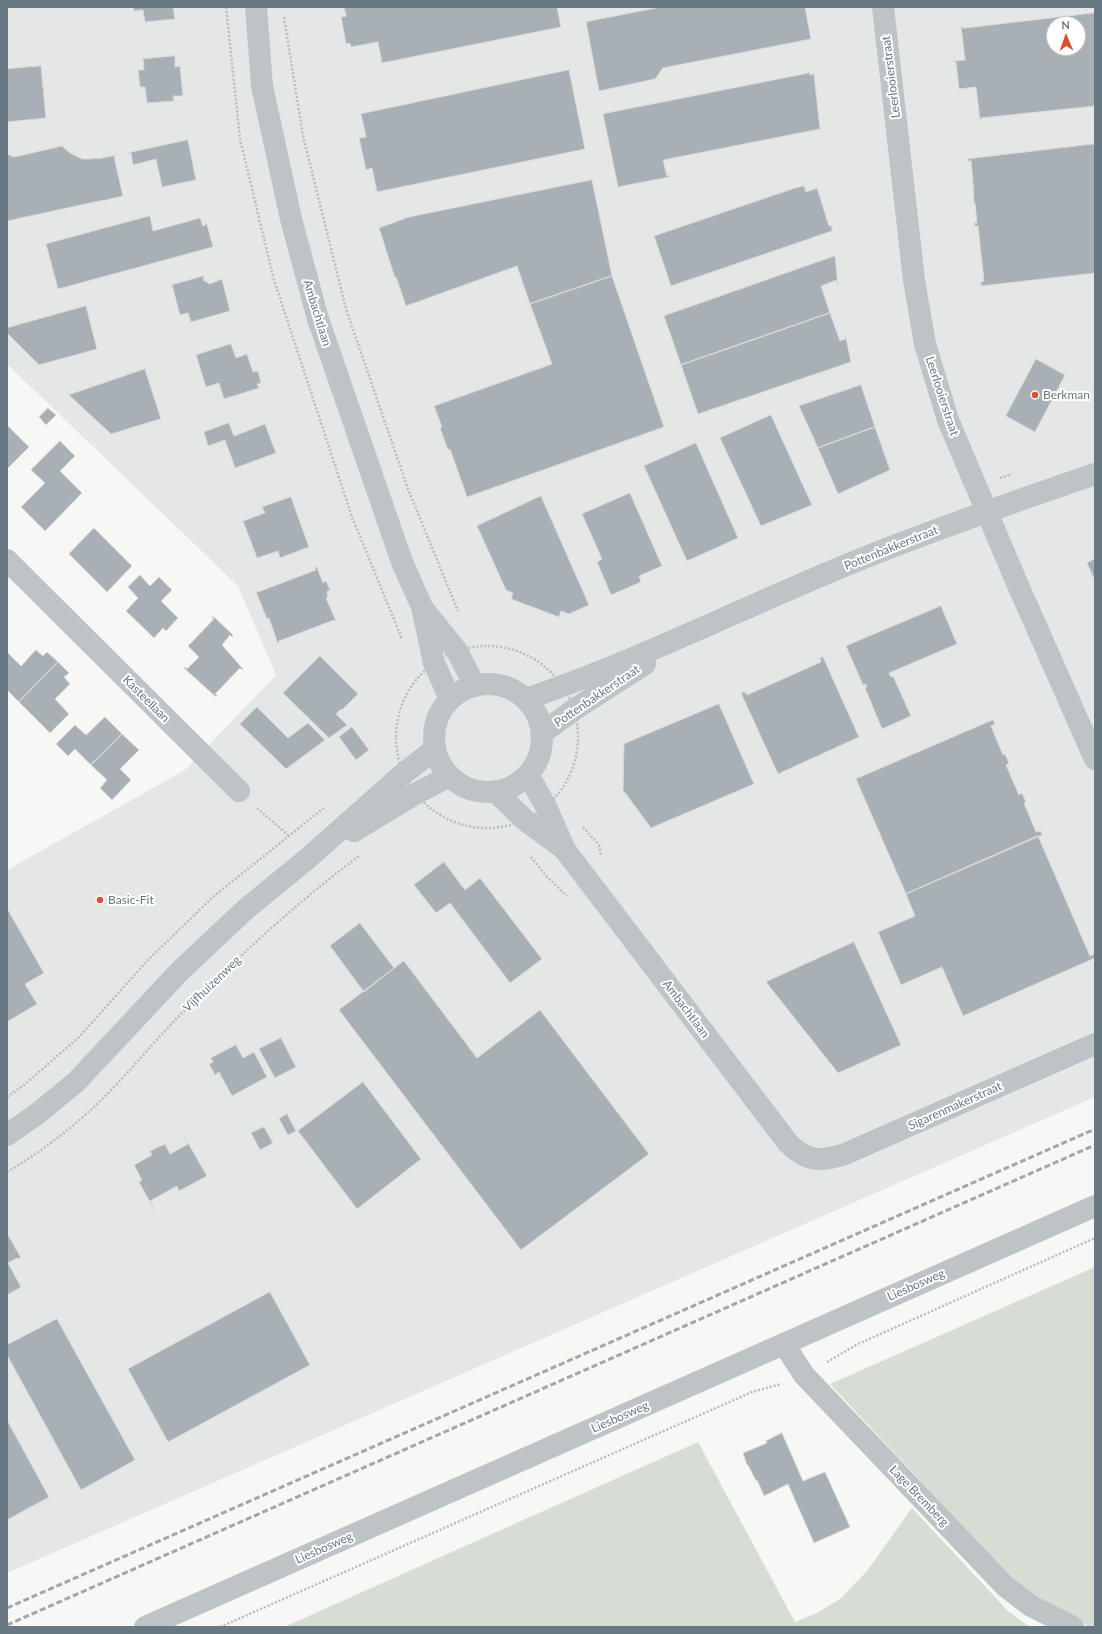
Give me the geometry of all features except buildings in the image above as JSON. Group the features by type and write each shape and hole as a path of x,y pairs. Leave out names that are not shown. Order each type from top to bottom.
{"street":[{"name":"Ambachtlaan","path":"256,7 262,86 291,219 318,319 402,562 422,607 434,663 450,699"},
{"name":"Leerlooierstraat","path":"883,7 914,280 925,344 948,420 986,511 1095,759"},
{"name":"Pottenbakkerstraat","path":"526,699 564,686 692,634 860,560 986,511 1095,474"},
{"name":"Kasteellaan","path":"7,560 239,791"},
{"name":"Ambachtlaan","path":"422,607 467,646 475,686"},
{"name":"Pottenbakkerstraat","path":"542,733 575,709 692,634"},
{"path":"475,686 500,686 514,691 526,699 536,713 542,733 540,754 535,766 515,785 496,792 477,791 462,785 450,776 440,764 435,749 434,735 436,723 440,713 450,699 475,686"},
{"path":"7,1135 37,1114 76,1082 196,955 246,909 307,859 403,774 435,749"},
{"name":"Ambachtlaan","path":"528,774 546,807 565,850 788,1143 798,1153 813,1160"},
{"path":"307,859 415,794 450,776"},
{"name":"Ambachtlaan","path":"496,792 526,821 565,850"},
{"name":"Sigarenmakerstraat","path":"813,1160 829,1159 845,1154 1095,1044"},
{"name":"Liesbosweg","path":"145,1627 1095,1206"},
{"name":"Lage Bremberg","path":"784,1344 804,1375 1005,1586 1031,1606 1073,1627"}],"path":[{"path":"283,15 303,136 346,308 408,489 461,618"},
{"path":"397,752 396,732 398,716 404,698 417,677 434,663 467,646 499,647 516,650 528,656 551,672 564,686 575,709 578,723 579,748 576,764 569,780 558,797 526,821 480,829 460,825 448,820 427,805 421,809"},
{"path":"7,1097 24,1086 79,1036 147,961 214,896 288,835 239,791"},
{"name":"Vijfhuizenweg","path":"7,1172 51,1141 94,1107 182,1013 254,943 299,904 362,854"},
{"path":"220,1627 752,1392 776,1386 804,1375 858,1344 1095,1238"}],"shaded area":[{"path":"7,7 1095,7 1095,1097 7,1573 7,870 185,770 276,675 238,586 7,364"},
{"path":"1095,1267 1095,1627 1090,1627 1053,1611 1031,1595 999,1565 830,1384"},
{"path":"698,1442 795,1622 817,1613 840,1599 867,1571 912,1508 1008,1611 1030,1627 284,1627"}],"railway":[{"path":"7,1608 1095,1129"},
{"path":"7,1625 1095,1145"}],"place":[{"name":"Berkman","path":"1035,395"},
{"name":"Basic-Fit","path":"100,900"}]}
